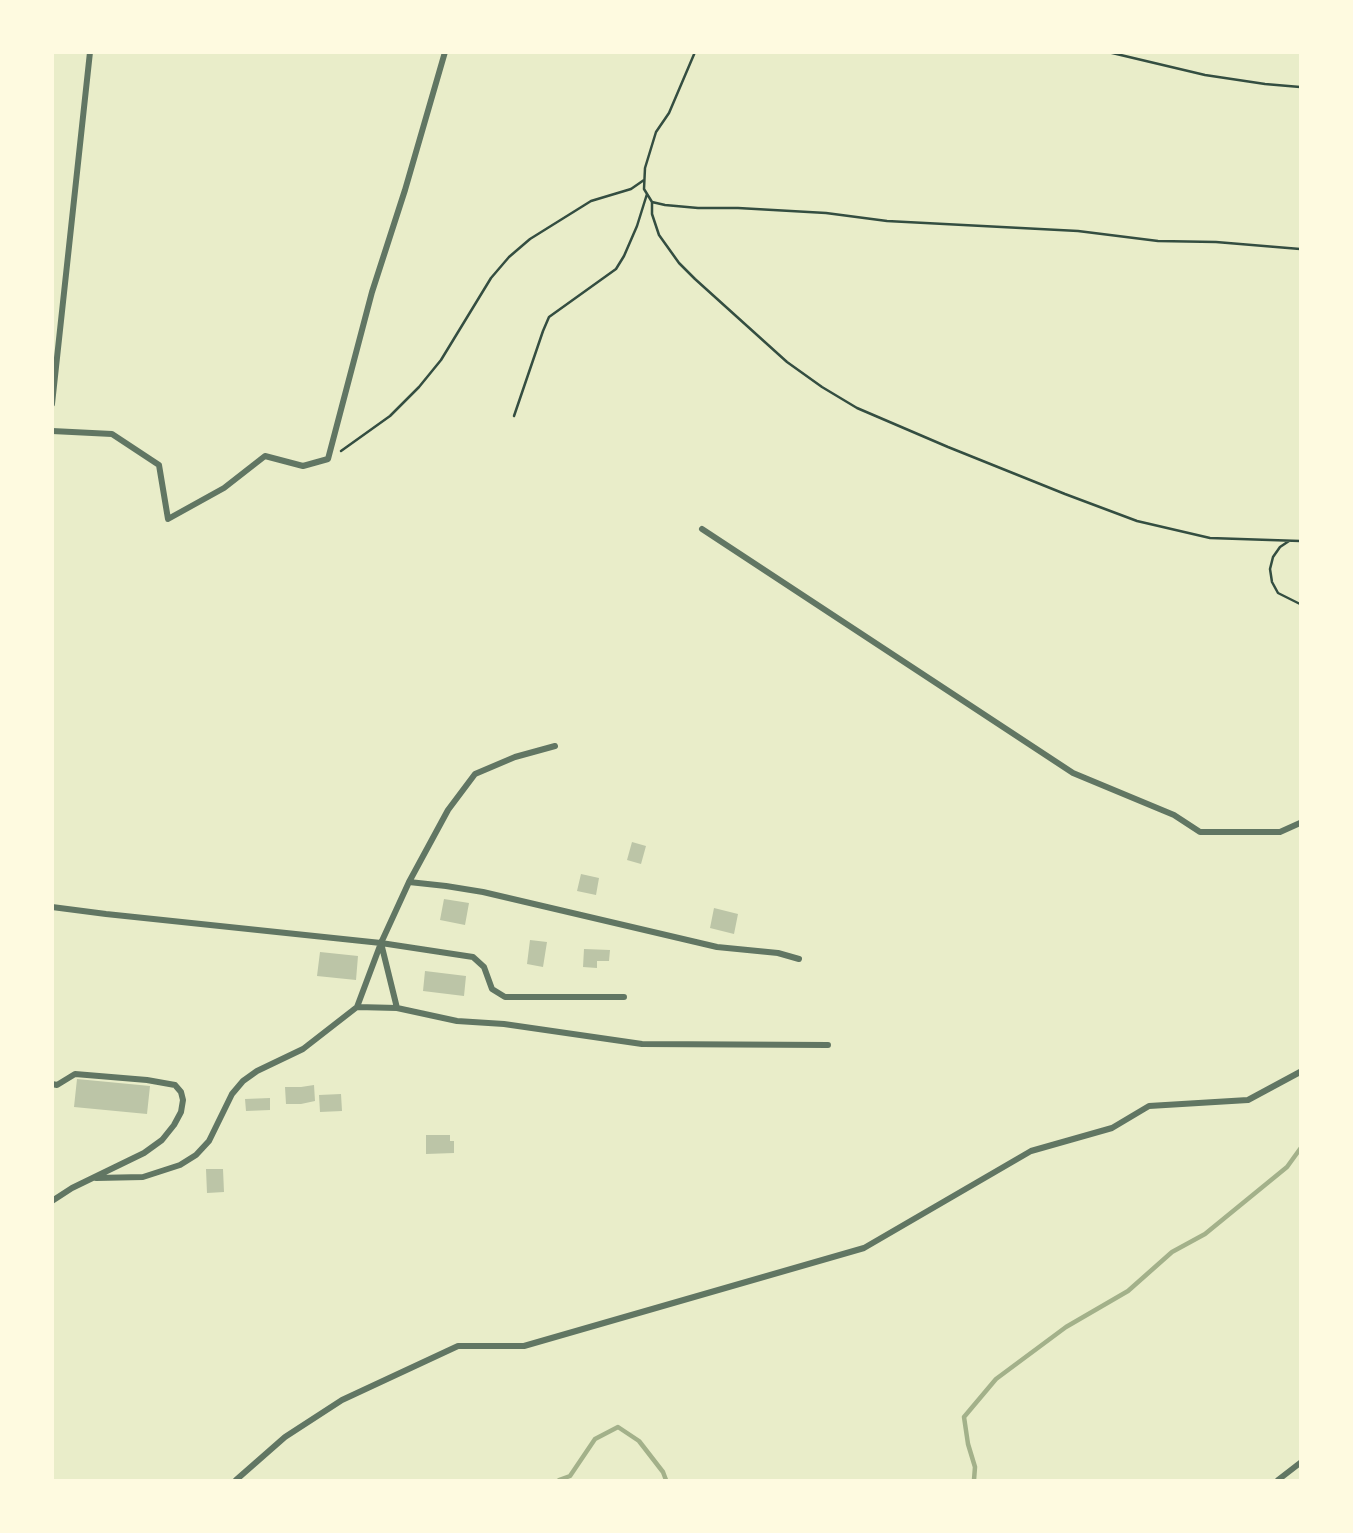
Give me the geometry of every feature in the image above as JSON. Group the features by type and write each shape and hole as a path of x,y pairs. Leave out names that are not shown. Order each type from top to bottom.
{"street":[{"path":"52,404 90,52"},
{"path":"52,431 112,434 159,465 168,519 224,488 265,456 303,466 328,459 372,292 445,52"},
{"path":"702,528 1073,773 1174,815 1200,832 1280,832 1300,823"},
{"path":"96,1178 143,1177 180,1165 196,1155 209,1141 232,1094 243,1081 257,1071 303,1049 357,1007 381,943 409,882 448,810 475,774 515,757 555,746"},
{"path":"409,882 484,892 717,947 778,953 799,959"},
{"path":"52,906 381,943 473,957 484,967 492,989 505,997 624,997"},
{"path":"381,943 397,1008"},
{"path":"357,1007 397,1008 457,1021 504,1024 642,1044 828,1045"},
{"path":"236,1480 285,1437 342,1400 458,1346 524,1346 864,1248 1031,1151 1112,1128 1149,1105 1248,1100 1300,1072"},
{"path":"52,1084 57,1085 75,1073 147,1080 175,1086 181,1092 183,1100 181,1112 162,1140 144,1153 72,1188 52,1201"},
{"path":"1278,1480 1300,1463"}],"path":[{"path":"695,52 668,113 656,132 645,168 644,189 652,202 652,214 659,235 679,263 787,362 858,408 948,447 1137,521 1210,538 1300,541"},
{"path":"1108,52 1205,75 1300,87"},
{"path":"328,459 390,416 419,387 440,360 491,278 509,257 530,239 591,201 631,189 644,180"},
{"path":"514,416 550,317 616,269 637,226 647,194"},
{"path":"652,202 698,208 826,213 887,221 1077,231 1158,241 1300,249"},
{"path":"1289,541 1280,547 1273,557 1270,569 1272,582 1278,593 1300,604"}],"building":[{"path":"632,842 646,846 641,864 627,860"},
{"path":"581,874 599,878 596,895 577,891"},
{"path":"444,899 469,903 465,925 440,920"},
{"path":"714,908 738,914 734,934 710,928"},
{"path":"530,940 547,942 543,967 527,964"},
{"path":"584,949 610,950 609,961 597,961 597,968 583,967"},
{"path":"320,952 358,956 356,980 317,976"},
{"path":"425,971 466,976 464,996 423,991"},
{"path":"77,1079 150,1086 147,1114 74,1107"},
{"path":"314,1085 315,1101 286,1104 285,1087"},
{"path":"341,1094 342,1111 320,1112 319,1095"},
{"path":"270,1098 270,1110 246,1111 245,1099"},
{"path":"426,1135 450,1135 450,1141 454,1141 454,1153 426,1154"},
{"path":"206,1169 223,1169 224,1192 207,1193"}],"waterway":[{"path":"974,1480 975,1467 964,1417 996,1379 1066,1327 1128,1291 1172,1252 1205,1234 1287,1167 1300,1149"},
{"path":"559,1480 570,1476 595,1439 618,1427 639,1441 666,1480"}]}
